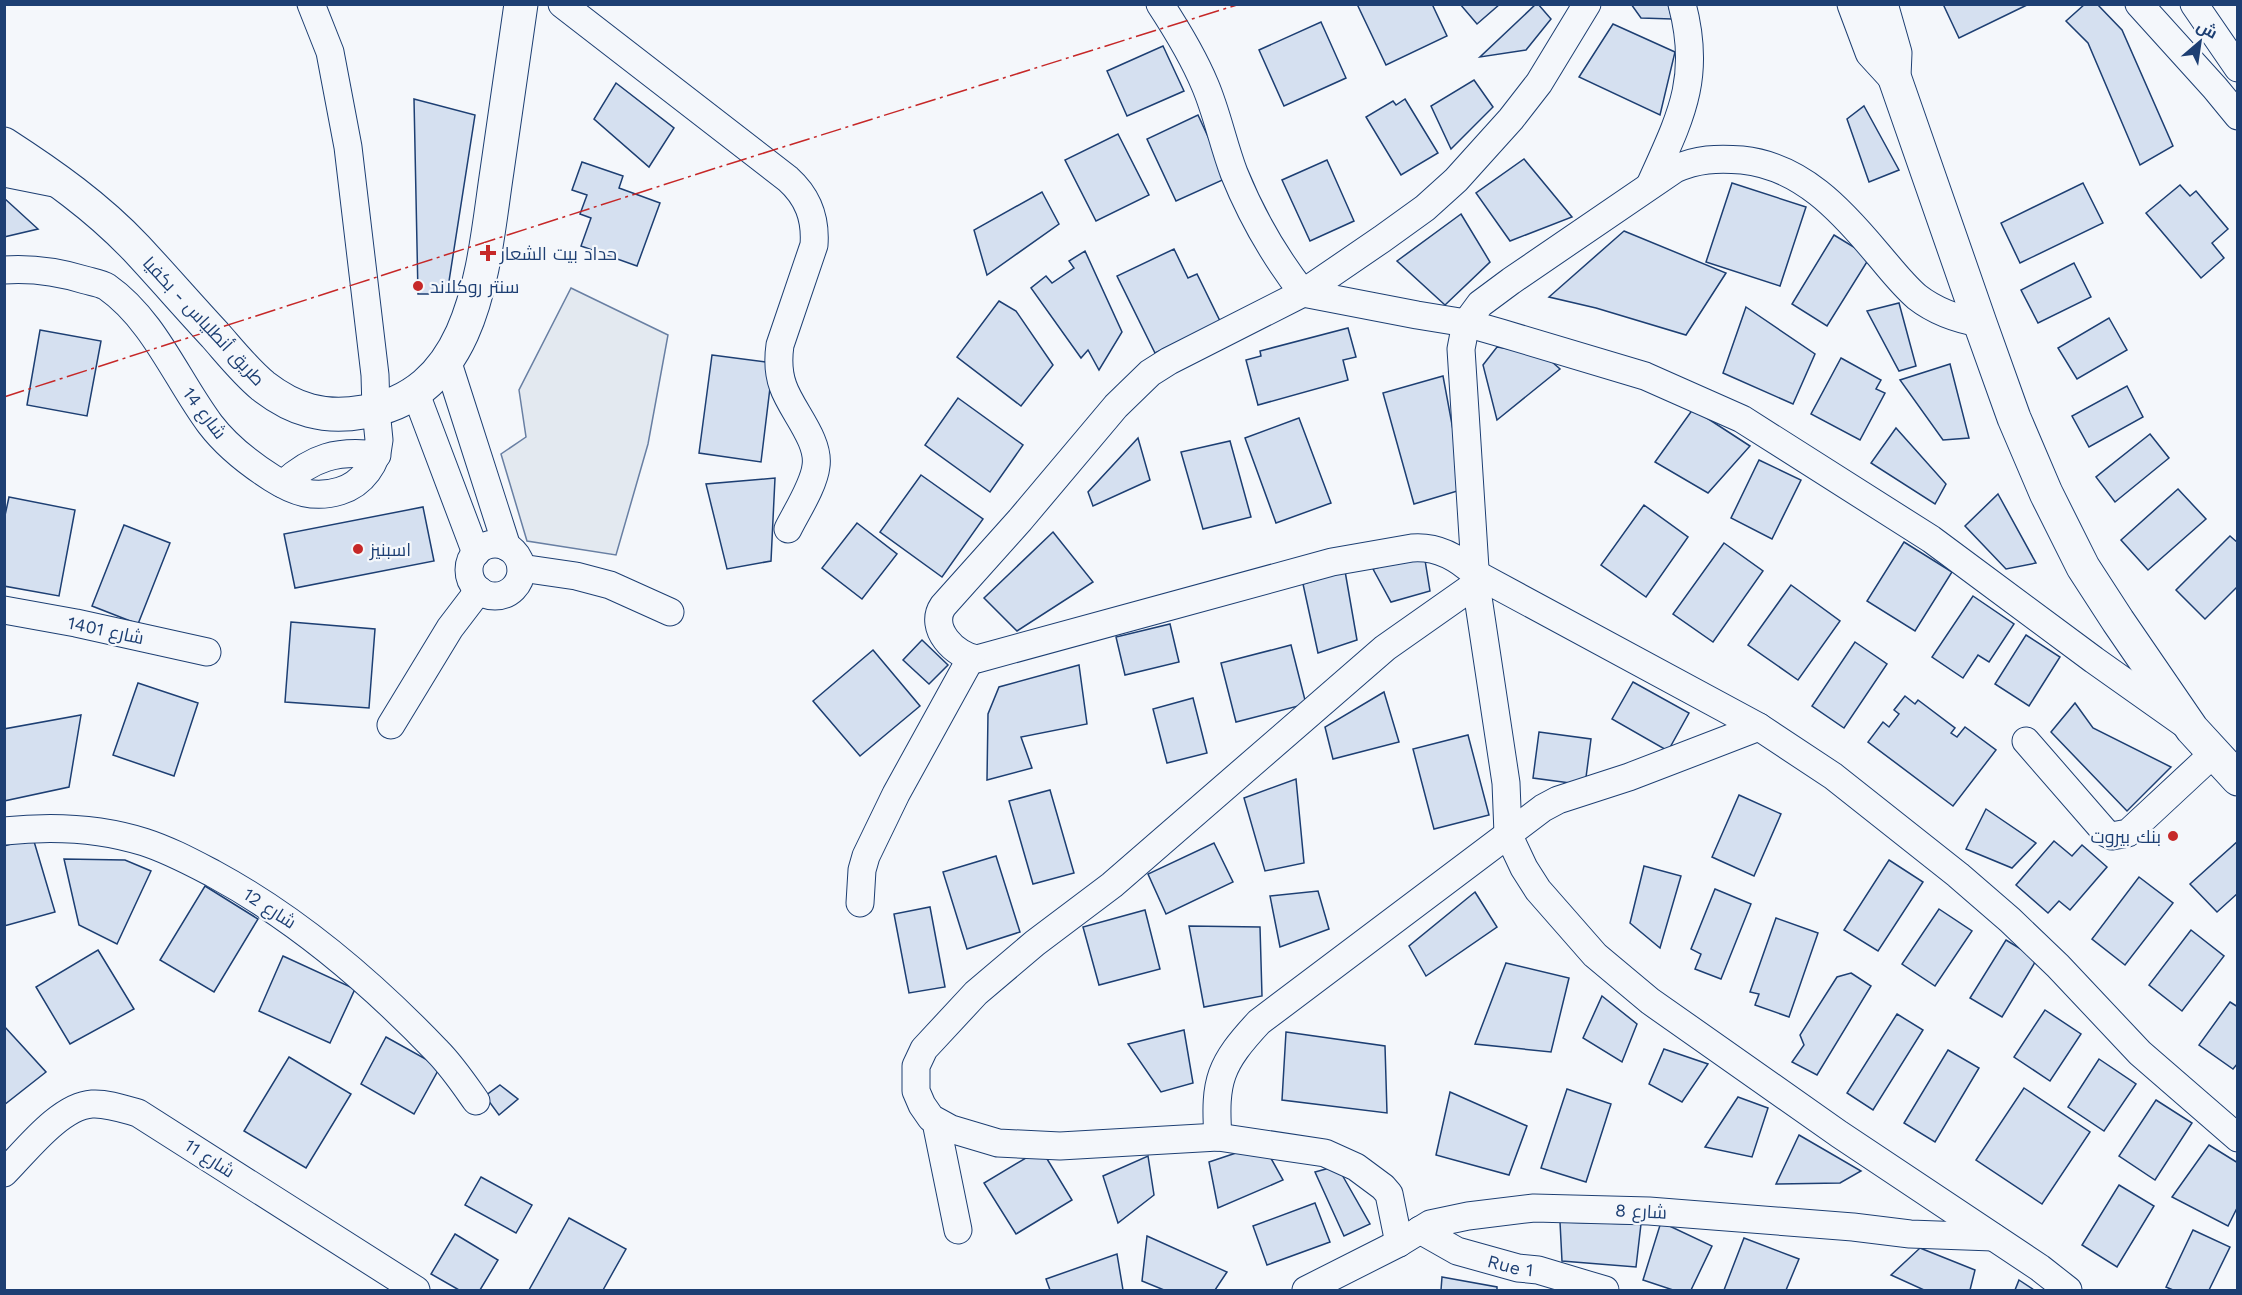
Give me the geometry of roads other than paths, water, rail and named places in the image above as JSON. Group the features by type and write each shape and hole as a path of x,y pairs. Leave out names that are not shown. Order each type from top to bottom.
{"highway":[{"name":"طريق أنطلياس - بكفيا","path":"4,144 65,185 104,216 135,247 243,367 280,398 300,409 334,415 376,410 416,394 434,378 464,331 478,288 521,4"},
{"path":"1854,4 1872,51 1894,76"},
{"path":"1881,4 1895,52 1894,76 2014,418 2046,494 2083,567 2192,729 2238,779"}],"street":[{"path":"311,4 330,52"},
{"path":"283,484 315,460 335,454 356,452 377,455 375,375 348,147 330,52 328,4"},
{"path":"562,4 797,186 809,206 815,232 814,245 780,345 778,358 783,387 812,442 817,458 812,479 788,529"},
{"path":"1160,4 1181,35 1206,86 1234,174 1281,265 1303,293 1466,323 1645,376 1742,419 1930,539 2192,729"},
{"path":"1587,4 1532,92 1512,119 1456,180 1425,208 1303,293 1169,361 1150,373 1116,406 1020,520 940,609 939,623 944,637 957,650 977,659 1332,562 1412,548 1425,547 1437,550 1465,564 1475,578 1759,727 1833,776 1958,875 2050,958 2140,1053 2238,1138"},
{"path":"1650,184 1682,112 1688,86 1689,30 1682,4"},
{"path":"2139,4 2226,80 2238,117"},
{"path":"2194,4 2238,68"},
{"path":"1980,323 1951,316 1918,297 1842,212 1804,182 1784,171 1757,162 1721,158 1693,161 1675,169 1511,281 1480,304 1466,323 1461,349 1475,578 1506,783 1508,834 1524,868 1538,890 1595,955 1650,1001 1830,1128 2068,1290"},
{"path":"4,173 65,185"},
{"name":"شارع 14","path":"4,270 56,271 105,286 127,305 148,330 211,426 262,472 303,494 326,495 348,489 365,475 377,455"},
{"path":"447,360 514,558 517,585 511,591 495,596 479,590 470,576 469,567 476,553 488,545 501,545 514,558 610,585 670,612"},
{"path":"416,394 476,553"},
{"path":"334,415 335,454"},
{"path":"1410,1237 1383,1186 1356,1167 1325,1153 1218,1137 1060,1146 998,1143 974,1137 936,1122 922,1106 916,1090 916,1066 924,1049 976,993 1035,944 1113,885 1385,648 1475,578"},
{"path":"391,725 450,628 479,590"},
{"name":"شارع 1401","path":"4,610 76,623 207,652"},
{"path":"860,903 862,870 866,856 896,794 971,658"},
{"path":"1218,1137 1216,1104 1220,1078 1230,1057 1259,1022 1543,808 1557,800 1629,777 1759,727"},
{"path":"2026,741 2106,833 2112,836 2128,833 2214,753"},
{"name":"شارع 12","path":"4,831 69,830 114,834 144,842 179,856 245,891 305,932 375,991 438,1052 476,1101"},
{"name":"شارع 11","path":"4,1173 51,1126 82,1105 98,1104 138,1113 416,1290"},
{"path":"936,1122 958,1230"},
{"name":"شارع 8","path":"1306,1290 1444,1220 1534,1208 1649,1211 1853,1227 1911,1234 1993,1237"},
{"name":"Rue 1","path":"1410,1237 1605,1290"}],"place":[{"name":"حداد بيت الشعار","path":"488,253"},
{"name":"سنتر روكلاند","path":"418,286"},
{"name":"اسبنيز","path":"358,549"},
{"name":"بنك بيروت","path":"2173,836"}]}
